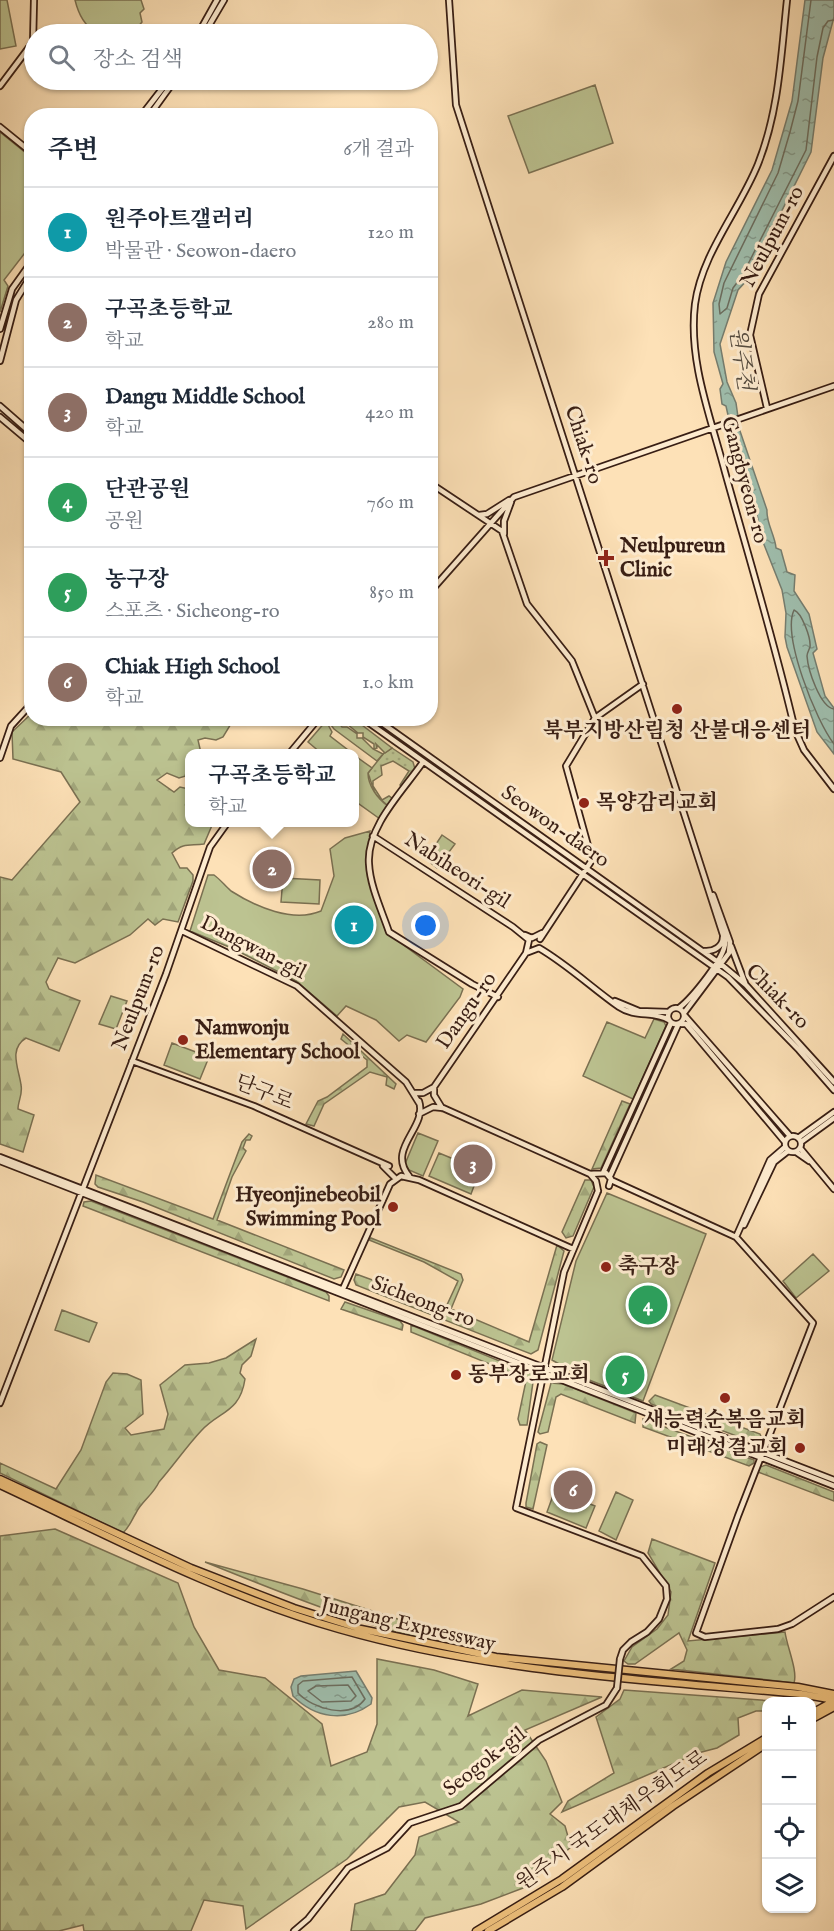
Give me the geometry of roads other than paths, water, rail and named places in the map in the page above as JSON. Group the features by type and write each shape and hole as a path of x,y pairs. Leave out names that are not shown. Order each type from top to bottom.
{"highway":[{"name":"Jungang Expressway","path":"0,1479 191,1568 294,1608 361,1629 496,1657 776,1689 834,1701"},
{"name":"Jungang Expressway","path":"0,1485 177,1569 236,1594 339,1629 418,1649 495,1663 834,1694"},
{"path":"816,1711 834,1701"},
{"path":"816,1717 834,1707"},
{"name":"원주시 국도대체우회도로","path":"476,1931 562,1879 708,1773 762,1740"},
{"name":"원주시 국도대체우회도로","path":"488,1931 562,1887 713,1777 762,1746"}],"street":[{"path":"33,24 34,0"},
{"path":"204,24 217,0"},
{"path":"210,24 224,0"},
{"name":"Chiak-ro","path":"449,0 456,105 730,942 729,953 720,963"},
{"name":"Gangbyeon-ro","path":"787,0 780,80 767,135 750,182 707,262 696,303 695,356 795,730 813,764 834,789"},
{"path":"0,86 24,54"},
{"path":"147,108 161,90"},
{"path":"155,108 168,90"},
{"path":"0,127 24,146"},
{"name":"Neulpum-ro","path":"765,408 750,335 759,294 834,156"},
{"path":"0,329 12,289 24,272"},
{"path":"0,361 16,300 24,287"},
{"path":"474,513 488,514 514,497 575,474 834,386"},
{"path":"0,406 24,427"},
{"path":"0,417 24,437"},
{"path":"438,488 498,526 505,537 527,604 576,666 595,718"},
{"path":"438,582 514,497"},
{"path":"505,537 504,521 514,497"},
{"path":"582,874 593,857 566,766 595,718 644,684"},
{"path":"0,758 11,726 24,712"},
{"path":"292,749 312,726"},
{"name":"Seowon-daero","path":"373,726 716,969"},
{"name":"Seowon-daero","path":"386,726 720,963"},
{"path":"423,762 373,836 368,865 389,932 472,984 498,997"},
{"name":"Neulpum-ro","path":"0,1403 182,931 210,847 224,827"},
{"name":"Nabiheori-gil","path":"373,836 535,943"},
{"name":"Dangu-ro","path":"434,1087 582,874"},
{"name":"Chiak-ro","path":"713,895 726,948 720,963"},
{"name":"Dangwan-gil","path":"182,931 297,986 406,1082 420,1105"},
{"path":"703,951 716,949 722,942 723,934"},
{"path":"730,942 746,985"},
{"path":"535,943 620,1007 638,1015 660,1017 686,1024 786,1146"},
{"path":"609,1183 685,1014 720,963"},
{"name":"Chiak-ro","path":"720,963 746,985 834,1082"},
{"path":"612,1000 639,1011 669,1012 679,1008 716,969"},
{"name":"Chiak-ro","path":"716,969 800,1050 834,1090"},
{"path":"679,1008 799,1145 809,1161 834,1189"},
{"path":"542,1373 564,1272 601,1174 670,1021 669,1012"},
{"name":"단구로","path":"132,1061 254,1106 381,1164 391,1171 402,1167"},
{"path":"342,1291 390,1184 391,1171 401,1157 425,1093 434,1087 435,1098 430,1108 419,1114"},
{"path":"414,1093 425,1093 435,1098 442,1108"},
{"path":"420,1105 442,1108 590,1174 601,1174 609,1183"},
{"path":"799,1145 834,1112"},
{"path":"786,1146 799,1145 834,1118"},
{"path":"737,1238 770,1160 786,1146 790,1136"},
{"name":"Sicheong-ro","path":"0,1156 81,1190"},
{"path":"401,1157 401,1176"},
{"name":"Sicheong-ro","path":"0,1161 544,1366 761,1454 834,1480"},
{"path":"402,1167 409,1176"},
{"path":"391,1171 401,1176 409,1176 573,1249"},
{"path":"590,1174 597,1186"},
{"path":"597,1186 609,1183 619,1185 737,1238 776,1285 813,1323 761,1454 696,1633 705,1636 778,1629 792,1624 834,1597"},
{"name":"Sicheong-ro","path":"342,1291 542,1373 644,1408"},
{"name":"Seogok-gil","path":"294,1931 308,1919 348,1868 387,1848 410,1823 461,1806 539,1740 606,1705 617,1688 623,1650 647,1632 659,1619 668,1599 666,1586 642,1556 516,1508 542,1373"},
{"name":"Sicheong-ro","path":"761,1454 834,1486"}],"water":[{"path":"805,0 834,0 834,17 823,58 811,152 748,279 738,290 720,344 727,382 736,403 740,431 767,510 776,548 781,550 787,572 795,575 794,591 809,614 817,649 813,653 825,696 834,708 834,754 817,732 787,647 786,613 782,590 761,537 756,509 750,497 750,485 733,438 726,406 722,404 720,389 723,384 714,352 713,303 726,262 772,170 792,101"},
{"path":"356,1671 372,1698 371,1704 351,1714 341,1716 320,1713 293,1696 291,1687 294,1679 301,1676"}],"place":[{"name":"Neulpureun Clinic","path":"606,558"},
{"name":"북부지방산림청 산불대응센터","path":"677,709"},
{"name":"목양감리교회","path":"584,803"},
{"name":"구곡초등학교","path":"272,869"},
{"name":"원주아트갤러리","path":"354,925"},
{"name":"Namwonju Elementary School","path":"183,1040"},
{"name":"Dangu Middle School","path":"473,1164"},
{"name":"Hyeonjinebeobil Swimming Pool","path":"393,1207"},
{"name":"축구장","path":"606,1267"},
{"name":"단관공원","path":"648,1305"},
{"name":"동부장로교회","path":"456,1375"},
{"name":"농구장","path":"625,1375"},
{"name":"새능력순복음교회","path":"725,1398"},
{"name":"미래성결교회","path":"800,1448"},
{"name":"Chiak High School","path":"573,1490"}],"water label":[{"name":"원주천","path":"741,359"}]}
